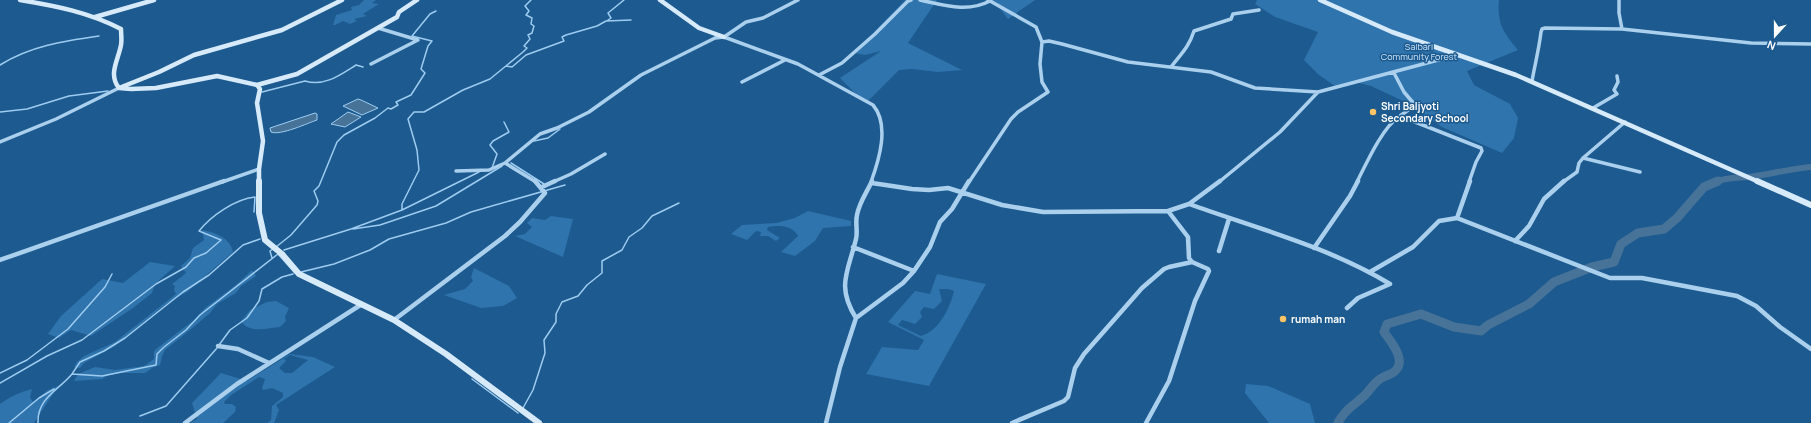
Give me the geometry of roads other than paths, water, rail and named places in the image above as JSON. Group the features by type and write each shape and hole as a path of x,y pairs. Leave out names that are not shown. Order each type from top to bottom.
{"street":[{"path":"20,0 57,5 93,18 104,20 121,29 121,45 115,62 113,77 119,88"},
{"path":"93,18 154,0"},
{"path":"0,142 56,119 119,88 159,72 194,55 282,30 342,0"},
{"path":"119,88 138,90 152,89 217,76 226,76 257,86 297,74 397,18 399,12 417,0"},
{"path":"660,0 674,9 682,18 700,28 744,46 785,60 819,75 867,100 874,107 879,117 882,144 872,183 856,215 858,234 847,266 845,291 846,301 856,318"},
{"path":"456,171 489,170 508,165 540,134 562,126 593,110 641,75 715,38 724,37 746,22 763,18 798,0"},
{"path":"819,75 842,63 875,34 908,1 911,0"},
{"path":"826,423 840,367 856,318 903,283 914,271 930,247 940,222 952,209 989,150 1011,119 1018,112 1048,92 1042,82 1040,64 1042,42 1036,27 1024,18 1011,14 990,0 986,3 961,9 920,0"},
{"path":"1320,0 1392,32 1532,81 1811,204"},
{"path":"1619,0 1619,14 1622,29"},
{"path":"1171,67 1188,46 1194,31 1231,19 1233,14 1237,12 1259,10"},
{"path":"371,64 418,40 378,28"},
{"path":"1532,81 1536,59 1539,52 1542,30 1557,28 1622,29 1751,43 1811,44"},
{"path":"1042,42 1049,41 1062,44 1128,62 1216,73 1255,88 1318,92 1457,55"},
{"path":"742,82 785,60"},
{"path":"1314,248 1350,196 1373,151 1393,120 1415,105 1404,92 1394,73"},
{"path":"1593,108 1617,94 1614,90 1618,82 1617,76"},
{"path":"257,86 260,89 258,103 263,141 259,169 259,213 263,238 275,248 298,273 324,288 362,304 394,320 446,354 540,423"},
{"path":"872,183 912,189 929,190 948,188 1002,205 1043,212 1168,211 1190,204 1227,176 1280,132 1307,106 1318,92"},
{"path":"1400,116 1421,126 1481,148 1482,151 1476,162 1457,218"},
{"path":"1515,241 1529,226 1544,199 1569,176 1577,172 1579,163 1583,158 1625,122"},
{"path":"542,187 571,174 605,154"},
{"path":"1583,158 1640,172"},
{"path":"394,320 505,236 520,222 545,192 542,187 508,165"},
{"path":"0,260 259,169"},
{"path":"1190,204 1314,248 1370,272 1390,284 1358,298 1347,308"},
{"path":"1146,423 1169,381 1196,301 1208,271 1208,269 1192,262 1189,258 1188,236 1168,211"},
{"path":"1219,251 1229,218"},
{"path":"1370,272 1413,247 1439,221 1457,218 1582,268 1617,279 1642,278 1737,296 1748,300 1758,305 1791,336 1811,349"},
{"path":"853,247 914,271"},
{"path":"1012,423 1056,404 1068,397 1075,368 1084,354 1142,288 1164,269 1192,262"},
{"path":"185,423 237,384 362,304"},
{"path":"218,346 228,347 269,363"}],"waterway":[{"path":"402,210 402,204 419,170 417,150 408,119 414,112 424,112 463,90 490,79 523,52 527,48 524,46 530,39 528,35 532,33 534,26 531,24 532,18 526,15 529,11 525,6 531,0"},
{"path":"608,20 611,18 608,13 624,0"},
{"path":"276,247 291,235 317,205 318,201 314,191 319,186 337,142 344,135 375,118 388,108 391,109 398,105 396,102 411,95 425,73 421,69 428,46 432,41 412,36 430,14 436,11"},
{"path":"506,66 512,67 526,55 564,41 562,37 566,35 597,26 606,21 631,20"},
{"path":"0,65 23,53 48,45 99,36"},
{"path":"262,92 305,81 325,81 338,76 356,65 363,67"},
{"path":"0,112 27,109 69,96 108,91"},
{"path":"492,168 497,154 490,145 493,141 509,132 504,122"},
{"path":"534,141 548,138 560,129"},
{"path":"511,163 544,184"},
{"path":"353,229 380,225 436,206 502,166"},
{"path":"1715,182 1728,178 1749,177 1811,167"},
{"path":"402,210 479,172"},
{"path":"1338,423 1340,418 1365,395 1376,382 1391,374 1398,368 1399,357 1394,346 1384,332 1387,324 1421,314 1454,327 1481,331 1488,325 1529,304 1554,282 1592,267 1614,262 1621,244 1638,233 1664,229 1677,218 1704,187 1718,181"},
{"path":"301,272 334,264 370,250 389,239 446,223 471,212 565,185"},
{"path":"0,383 47,356 82,340 156,284 186,267 194,258 206,253 221,240 199,231 204,225 224,209 247,198 255,197 254,212"},
{"path":"523,408 533,390 545,353 544,340 556,322 556,314 562,302 578,296 587,285 602,273 602,261 622,250 629,237 642,228 652,216 679,203"},
{"path":"284,250 351,229 402,210"},
{"path":"72,374 80,362 104,351 125,338 183,292 209,275 243,245 260,239"},
{"path":"272,258 270,251 273,249"},
{"path":"72,374 102,376 156,365 157,354 164,347 186,330 200,315 278,254 295,273"},
{"path":"0,373 27,360 68,329 105,287 112,274"},
{"path":"219,345 230,330 247,318 259,301 262,289 282,277 293,274"},
{"path":"140,416 166,406 217,348"},
{"path":"38,423 41,407 45,401 72,374"},
{"path":"472,379 518,413"},
{"path":"9,423 39,398 54,389"}],"place":[{"name":"Shri Baljyoti Secondary School","path":"1373,112"},
{"name":"rumah man","path":"1283,319"}],"park label":[{"name":"Salbari Community Forest","path":"1419,52"}]}
